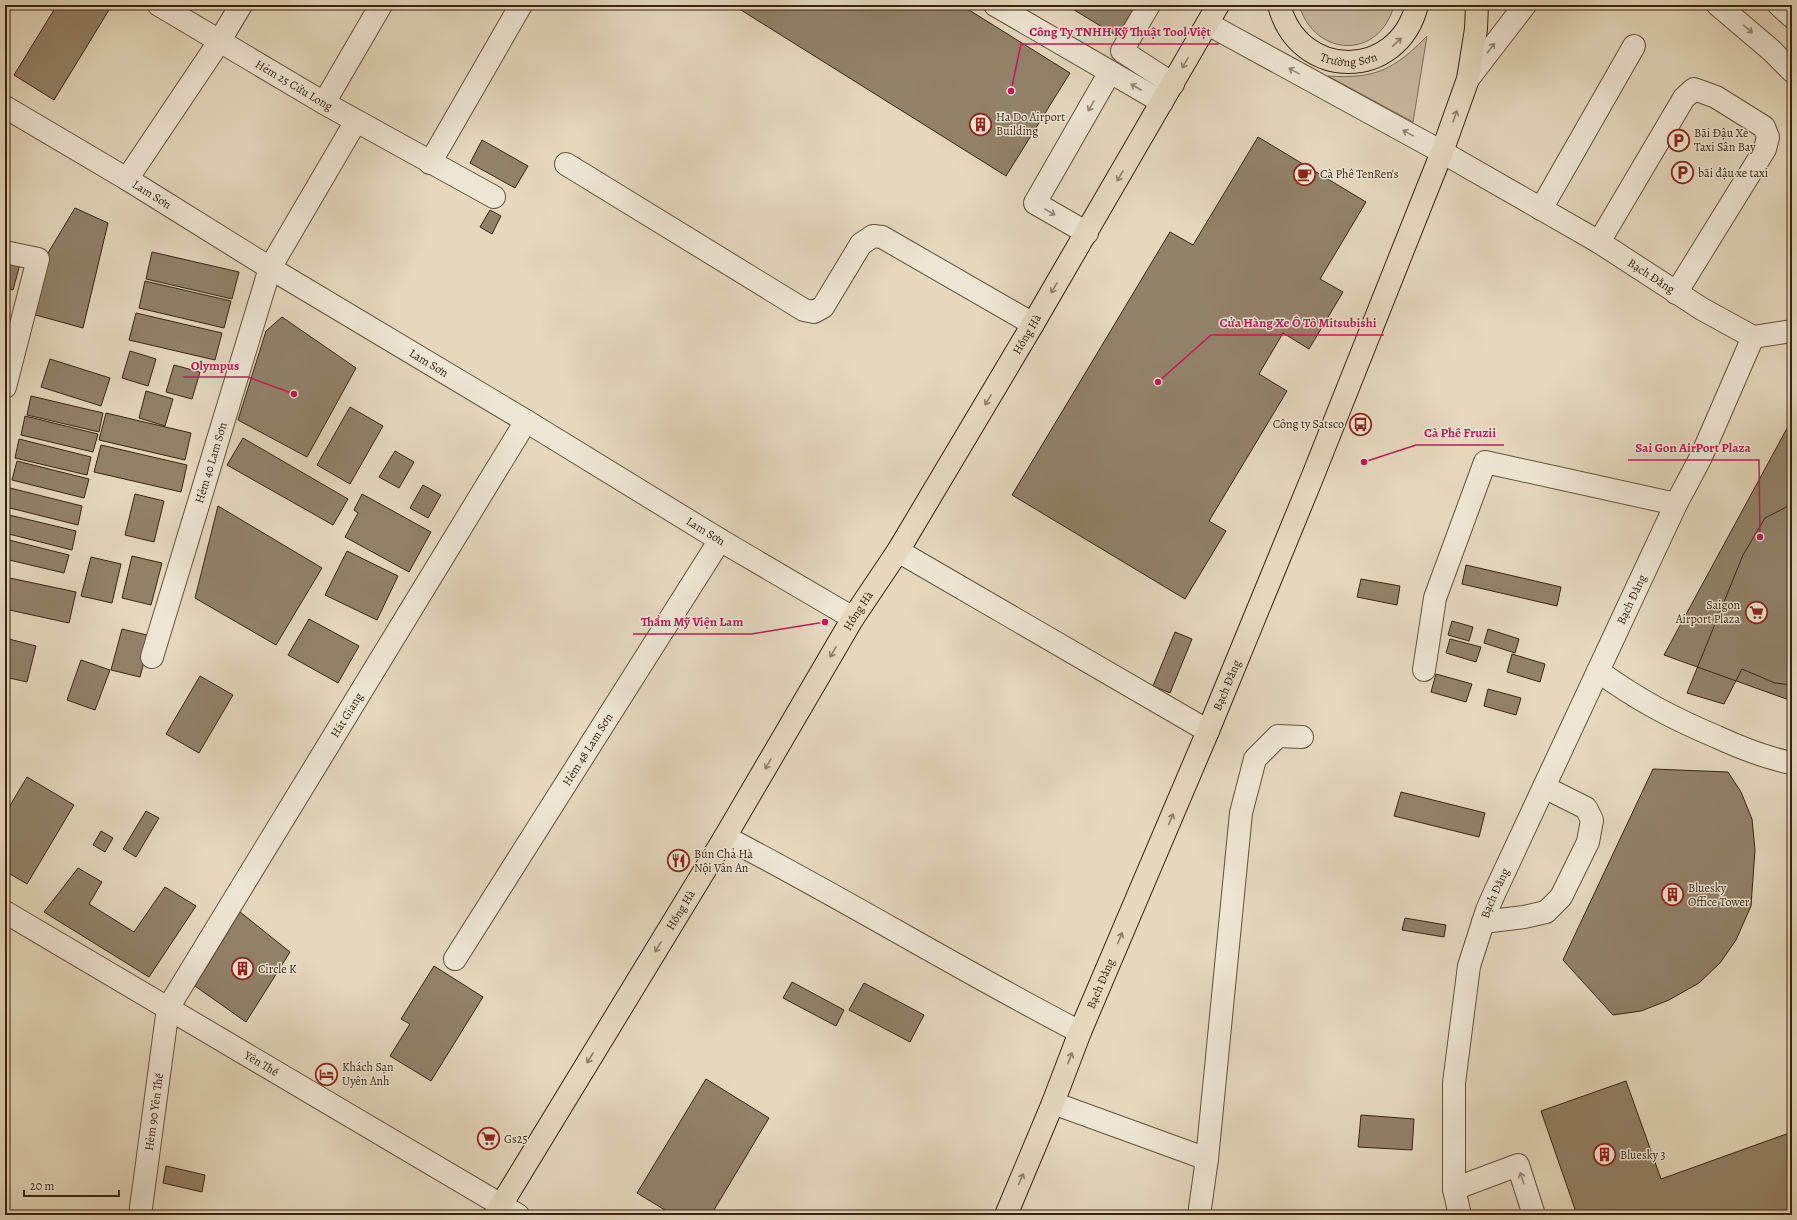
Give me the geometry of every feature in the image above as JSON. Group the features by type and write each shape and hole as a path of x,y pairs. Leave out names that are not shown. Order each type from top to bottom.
{"main road":[{"name":"Trường Sơn","path":"1279,5 1288,26 1299,41 1311,51 1326,58 1342,62 1357,62 1373,58 1398,42 1414,18 1417,5"},
{"name":"Bạch Đằng","path":"1006,1215 1053,1103 1080,1032 1208,731 1315,470 1442,152 1468,79 1476,29 1477,5"},
{"name":"Hồng Hà","path":"505,1211 853,618 898,551 1087,233 1213,14"}],"street":[{"name":"Hẻm 25 Cửu Long","path":"159,5 324,103 494,197"},
{"path":"127,179 219,42 241,5"},
{"path":"324,103 381,5"},
{"path":"430,162 521,5"},
{"path":"995,5 1162,102"},
{"path":"1149,5 1122,51 1173,84"},
{"path":"1468,79 1525,5"},
{"path":"1718,5 1772,50 1792,72"},
{"path":"1780,5 1792,17"},
{"path":"1213,14 1442,152"},
{"path":"1541,209 1634,46"},
{"path":"1087,233 1034,203 1110,72"},
{"path":"1599,242 1684,98 1694,89 1716,97 1764,127 1768,137 1765,149 1676,292"},
{"name":"Lam Sơn","path":"5,107 127,179 270,268 526,421 720,540 853,618"},
{"name":"Hẻm 40 Lam Sơn","path":"152,657 270,268 356,121"},
{"name":"Bạch Đằng","path":"1442,152 1599,242 1702,309 1753,337 1700,457 1676,504 1598,671 1494,894 1483,922 1469,966 1454,1083 1454,1189 1460,1215"},
{"path":"566,164 804,310 814,312 822,307 861,244 873,236 882,237 1033,324"},
{"path":"5,252 38,259 5,387"},
{"path":"1753,337 1792,331"},
{"name":"Hát Giang","path":"168,1008 526,421"},
{"path":"1424,670 1434,598 1485,462 1676,504"},
{"name":"Hẻm 48 Lam Sơn","path":"455,959 720,540"},
{"path":"898,551 1208,731"},
{"path":"1598,671 1640,700 1668,716 1749,750 1792,763"},
{"path":"1199,1215 1207,1159 1241,813 1255,759 1278,736 1302,737"},
{"path":"1483,922 1524,917 1546,912 1561,897 1588,842 1592,820 1586,808 1544,788"},
{"path":"725,837 780,866 1030,1006 1080,1032"},
{"name":"Yên Thế","path":"5,912 168,1008 505,1211"},
{"name":"Hẻm 90 Yên Thế","path":"140,1215 168,1008"},
{"path":"1053,1103 1207,1159"},
{"path":"1454,1189 1518,1165 1534,1215"}],"shaded area":[{"path":"1299,5 1394,5 1387,23 1376,36 1362,43 1347,46 1332,43 1319,35 1307,22"},
{"path":"1427,36 1413,122 1328,76 1359,76 1383,70 1404,57"}],"building":[{"path":"57,5 112,5 54,100 14,75"},
{"name":"Ha Do Airport Building","path":"733,5 961,5 1070,73 1006,176"},
{"path":"1066,5 1136,5 1117,36"},
{"path":"1258,137 1366,202 1320,279 1343,292 1309,349 1283,333 1259,374 1287,391 1209,521 1226,531 1185,599 1012,495 1170,232 1193,245"},
{"path":"482,140 528,166 515,188 470,163"},
{"path":"75,208 108,223 83,328 32,314 45,258"},
{"path":"490,210 501,216 492,234 480,227"},
{"path":"152,252 239,272 232,299 146,279"},
{"path":"5,261 20,264 13,290 5,288"},
{"path":"145,281 231,301 224,328 139,308"},
{"path":"5,292 10,294 5,314"},
{"path":"136,313 222,333 215,360 129,340"},
{"path":"282,317 356,368 307,457 238,420 266,331"},
{"path":"130,351 156,359 148,386 122,378"},
{"path":"50,359 110,378 101,406 41,387"},
{"path":"174,365 200,372 192,399 166,392"},
{"path":"146,391 173,399 165,426 139,418"},
{"path":"31,396 103,413 99,432 27,415"},
{"path":"350,407 383,426 350,484 317,465"},
{"path":"106,413 191,433 185,460 99,440"},
{"path":"25,416 98,434 93,452 21,435"},
{"path":"1792,419 1792,701 1664,655"},
{"path":"243,438 348,499 333,525 227,465"},
{"path":"19,439 91,457 87,475 15,458"},
{"path":"101,445 187,465 181,492 94,472"},
{"path":"395,451 414,462 399,488 379,477"},
{"path":"17,461 89,479 84,498 12,480"},
{"path":"423,485 441,495 428,518 410,508"},
{"path":"10,488 82,506 78,525 6,507"},
{"path":"135,494 164,501 154,542 125,535"},
{"path":"362,494 431,532 409,572 345,537 358,513 354,510"},
{"name":"Saigon Airport Plaza","path":"1792,504 1792,685 1775,683 1742,669 1724,704 1687,693 1743,555 1765,518"},
{"path":"218,506 322,568 276,645 195,598"},
{"path":"5,514 76,531 72,550 5,533"},
{"path":"5,539 69,555 64,573 5,559"},
{"path":"347,551 398,576 377,620 325,595"},
{"path":"132,556 162,563 151,605 122,598"},
{"path":"91,557 121,564 112,603 81,596"},
{"path":"1466,565 1561,587 1557,606 1462,584"},
{"path":"5,577 76,592 69,623 5,609"},
{"path":"1361,579 1400,586 1397,605 1357,597"},
{"path":"309,619 359,646 338,683 288,655"},
{"path":"1452,621 1473,627 1469,641 1448,635"},
{"path":"122,629 151,636 140,677 111,670"},
{"path":"1488,629 1519,639 1515,653 1484,643"},
{"path":"1175,632 1192,639 1170,693 1153,686"},
{"path":"5,638 36,646 27,682 5,677"},
{"path":"1450,639 1481,647 1476,662 1446,653"},
{"path":"1512,654 1545,664 1540,682 1507,672"},
{"path":"81,660 110,670 95,710 67,700"},
{"path":"1436,674 1472,684 1466,702 1431,692"},
{"path":"200,676 233,695 199,753 166,734"},
{"path":"1488,689 1521,698 1516,715 1484,706"},
{"name":"Bluesky Office Tower","path":"1653,769 1728,772 1741,792 1752,819 1755,850 1751,906 1736,940 1720,963 1699,983 1669,1000 1641,1011 1613,1015 1563,960"},
{"path":"27,777 74,805 27,884 5,871 5,814"},
{"path":"1401,792 1485,813 1479,837 1394,816"},
{"path":"146,811 159,818 136,857 123,849"},
{"path":"101,831 113,838 105,852 93,845"},
{"path":"78,868 102,882 89,904 134,932 165,887 196,906 149,977 44,912"},
{"name":"Circle K","path":"240,912 290,952 246,1022 195,986"},
{"path":"1405,918 1446,925 1444,937 1402,930"},
{"path":"434,966 483,997 431,1081 390,1056 410,1024 401,1019"},
{"path":"792,982 844,1010 836,1026 783,998"},
{"path":"864,983 924,1015 910,1042 849,1010"},
{"path":"706,1079 769,1118 711,1215 673,1215 637,1193"},
{"name":"Bluesky 3","path":"1626,1081 1661,1179 1792,1132 1792,1215 1577,1215 1541,1111"},
{"path":"1361,1115 1414,1119 1412,1150 1358,1147"},
{"path":"166,1166 205,1175 202,1192 163,1183"}],"place":[{"name":"Công Ty TNHH Kỹ Thuật Tool Việt","path":"1011,91"},
{"name":"Ha Do Airport Building","path":"981,124"},
{"name":"Bãi Đậu Xe Taxi Sân Bay","path":"1678,140"},
{"name":"bãi đậu xe taxi","path":"1682,173"},
{"name":"Cà Phê TenRen's","path":"1305,174"},
{"name":"Cửa Hàng Xe Ô Tô Mitsubishi","path":"1158,382"},
{"name":"Olympus","path":"294,394"},
{"name":"Công ty Satsco","path":"1360,424"},
{"name":"Cà Phê Fruzii","path":"1364,462"},
{"name":"Sai Gon AirPort Plaza","path":"1760,537"},
{"name":"Saigon Airport Plaza","path":"1756,612"},
{"name":"Thẩm Mỹ Viện Lam","path":"825,622"},
{"name":"Bún Chả Hà Nội Vân An","path":"679,861"},
{"name":"Bluesky Office Tower","path":"1673,895"},
{"name":"Circle K","path":"242,969"},
{"name":"Khách Sạn Uyên Anh","path":"327,1074"},
{"name":"Gs25","path":"488,1139"},
{"name":"Bluesky 3","path":"1605,1155"}]}
